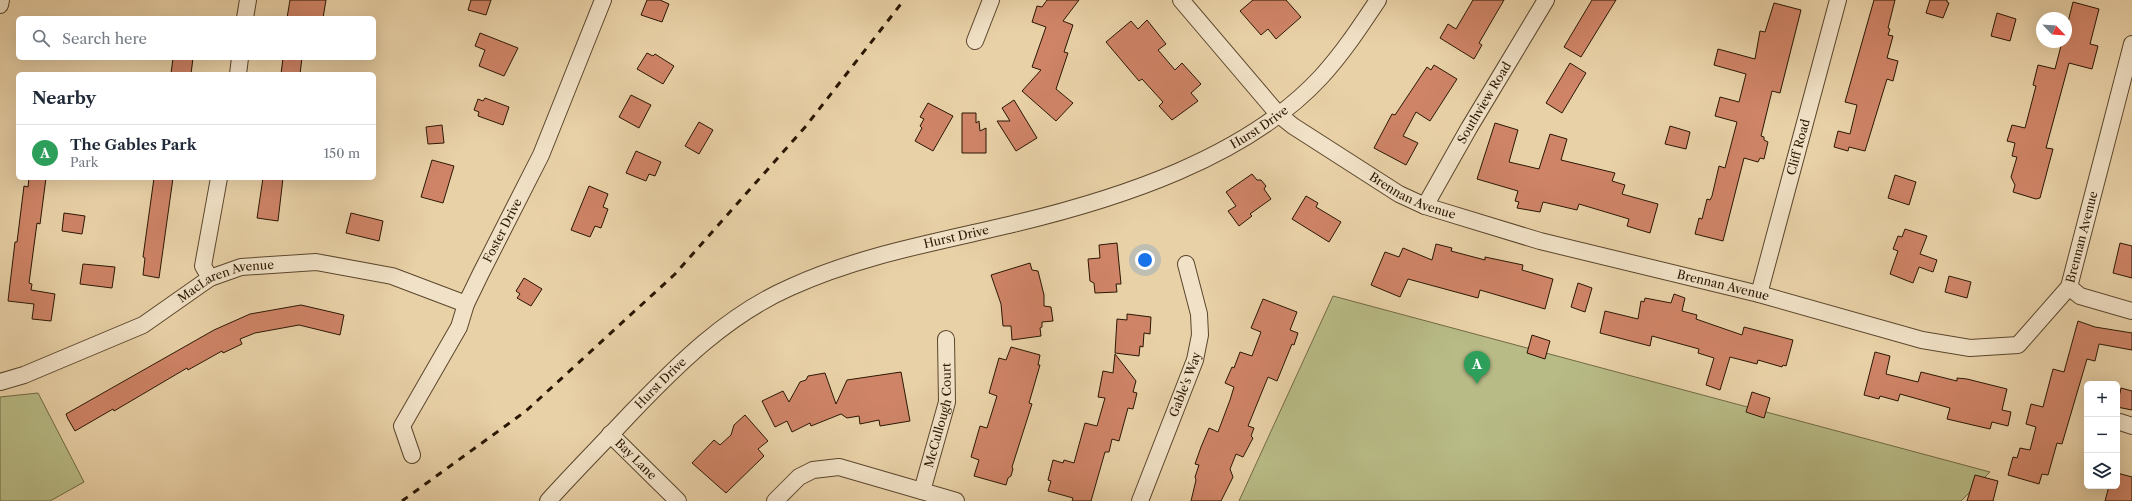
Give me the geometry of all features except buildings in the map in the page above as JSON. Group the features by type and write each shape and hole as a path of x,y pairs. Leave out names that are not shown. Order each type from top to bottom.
{"street":[{"path":"0,5 1,0"},
{"path":"245,16 248,0"},
{"name":"Foster Drive","path":"412,455 402,426 460,327 466,304 540,155 603,0"},
{"path":"975,41 991,0"},
{"name":"Brennan Avenue","path":"1181,0 1278,114 1342,159 1399,194 1425,206 1540,241 1759,294 1922,340 1970,348 2018,345 2069,287 2132,44"},
{"name":"Hurst Drive","path":"548,501 586,458 671,371 702,344 748,311 789,288 837,268 1014,224 1119,194 1166,176 1219,152 1278,114 1321,77 1341,54 1378,0"},
{"name":"Southview Road","path":"1425,206 1469,128 1546,0"},
{"name":"Cliff Road","path":"1759,294 1838,0"},
{"path":"238,72 240,60"},
{"path":"210,278 203,266 219,180"},
{"name":"MacLaren Avenue","path":"0,382 24,375 143,325 210,278 241,267 316,262 392,276 466,304"},
{"name":"Gable's Way","path":"1140,501 1195,360 1200,335 1199,314 1186,264"},
{"path":"2069,287 2080,296 2132,311"},
{"name":"McCullough Court","path":"922,491 947,402 946,339"},
{"name":"Bay Lane","path":"610,434 678,501"},
{"path":"775,501 799,477 813,470 826,467 839,467 956,501"}],"green space":[{"path":"1333,296 1990,472 1961,501 1239,501"},
{"path":"38,393 84,482 50,501 0,501 0,397"}],"railway":[{"path":"402,501 526,411 675,274 806,126 904,0"}],"place":[{"name":"The Gables Park","path":"1477,384"}]}
